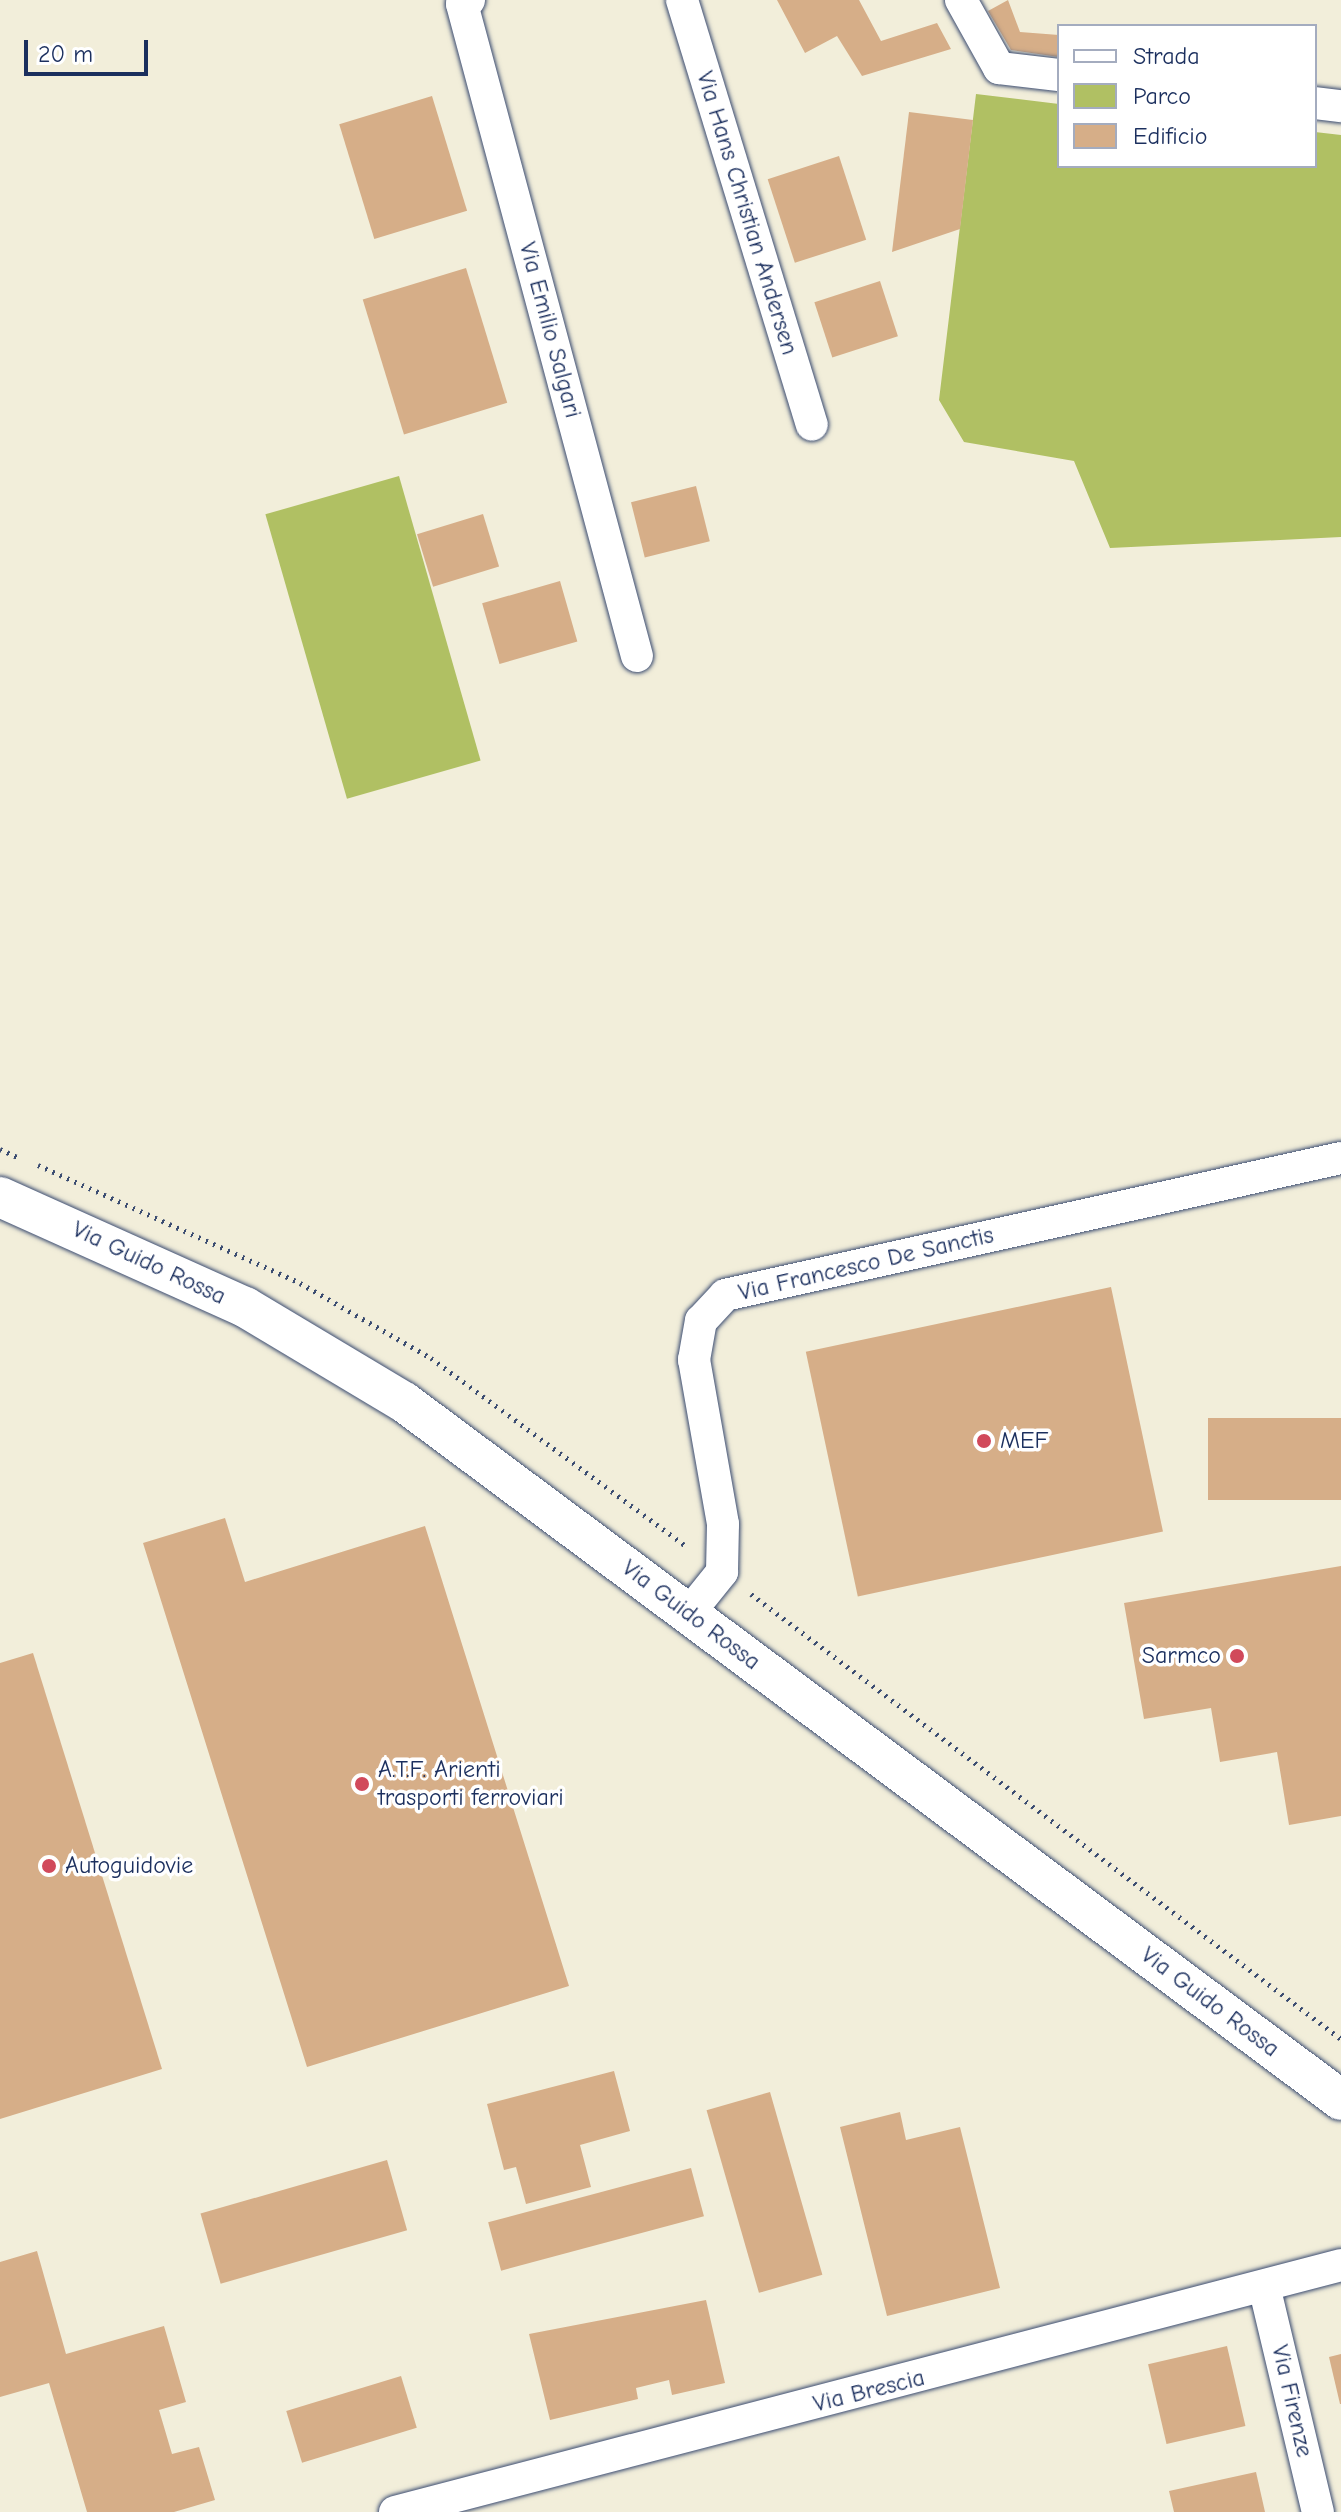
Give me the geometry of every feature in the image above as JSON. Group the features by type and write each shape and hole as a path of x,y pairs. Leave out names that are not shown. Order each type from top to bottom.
{"street":[{"name":"Via Hans Christian Andersen","path":"682,0 812,425"},
{"path":"961,0 999,68 1057,75"},
{"name":"Via Emilio Salgari","path":"465,2 637,656"},
{"path":"1317,103 1341,106"},
{"name":"Via Francesco De Sanctis","path":"689,1613 722,1572 723,1524 694,1360 701,1321 725,1295 1341,1158"},
{"name":"Via Guido Rossa","path":"0,1197 245,1307 329,1354 689,1613 1341,2100"},
{"name":"Via Brescia","path":"395,2512 1265,2290 1341,2265"},
{"name":"Via Firenze","path":"1265,2290 1318,2512"}],"green space":[{"path":"976,94 1057,104 1057,168 1317,168 1317,132 1341,135 1341,537 1110,548 1074,461 964,442 939,400"},
{"path":"399,476 481,761 347,799 265,514"}],"building":[{"path":"777,0 859,0 881,41 937,23 951,49 862,76 837,36 805,53"},
{"path":"1008,0 1020,32 1057,35 1057,57 1011,50 988,11"},
{"path":"432,96 467,211 374,239 339,124"},
{"path":"909,112 973,120 960,229 892,252"},
{"path":"839,156 866,240 795,263 768,179"},
{"path":"466,268 507,403 404,434 363,300"},
{"path":"880,281 898,336 832,357 814,302"},
{"path":"696,486 710,541 645,558 631,502"},
{"path":"483,514 499,567 433,587 417,534"},
{"path":"560,581 577,642 500,664 482,603"},
{"name":"MEF","path":"1111,1287 1163,1532 858,1596 806,1352"},
{"path":"1208,1418 1341,1418 1341,1500 1208,1500"},
{"name":"A.T.F. Arienti trasporti ferroviari","path":"225,1518 245,1582 425,1526 569,1986 307,2067 143,1543"},
{"name":"Sarmco","path":"1341,1566 1341,1816 1289,1825 1277,1752 1220,1762 1211,1708 1144,1719 1124,1603"},
{"name":"Autoguidovie","path":"33,1653 162,2069 0,2119 0,1663"},
{"path":"614,2071 630,2131 580,2145 591,2187 526,2204 516,2167 504,2170 487,2104"},
{"path":"770,2092 822,2275 759,2293 707,2110"},
{"path":"900,2112 906,2140 960,2127 1000,2288 887,2316 840,2127"},
{"path":"387,2160 407,2230 221,2284 201,2213"},
{"path":"691,2168 704,2216 501,2271 488,2222"},
{"path":"37,2251 66,2354 164,2326 186,2402 159,2410 172,2454 199,2447 215,2500 174,2512 87,2512 49,2383 0,2397 0,2262"},
{"path":"706,2300 725,2383 672,2395 669,2380 636,2388 638,2399 550,2420 529,2334"},
{"path":"1227,2346 1245,2426 1167,2444 1148,2364"},
{"path":"1341,2354 1341,2404 1340,2404 1329,2357"},
{"path":"401,2376 417,2428 302,2463 286,2411"},
{"path":"1256,2472 1265,2512 1174,2512 1169,2491"}],"place":[{"name":"MEF","path":"984,1441"},
{"name":"Sarmco","path":"1237,1656"},
{"name":"A.T.F. Arienti trasporti ferroviari","path":"362,1784"},
{"name":"Autoguidovie","path":"49,1866"}]}
